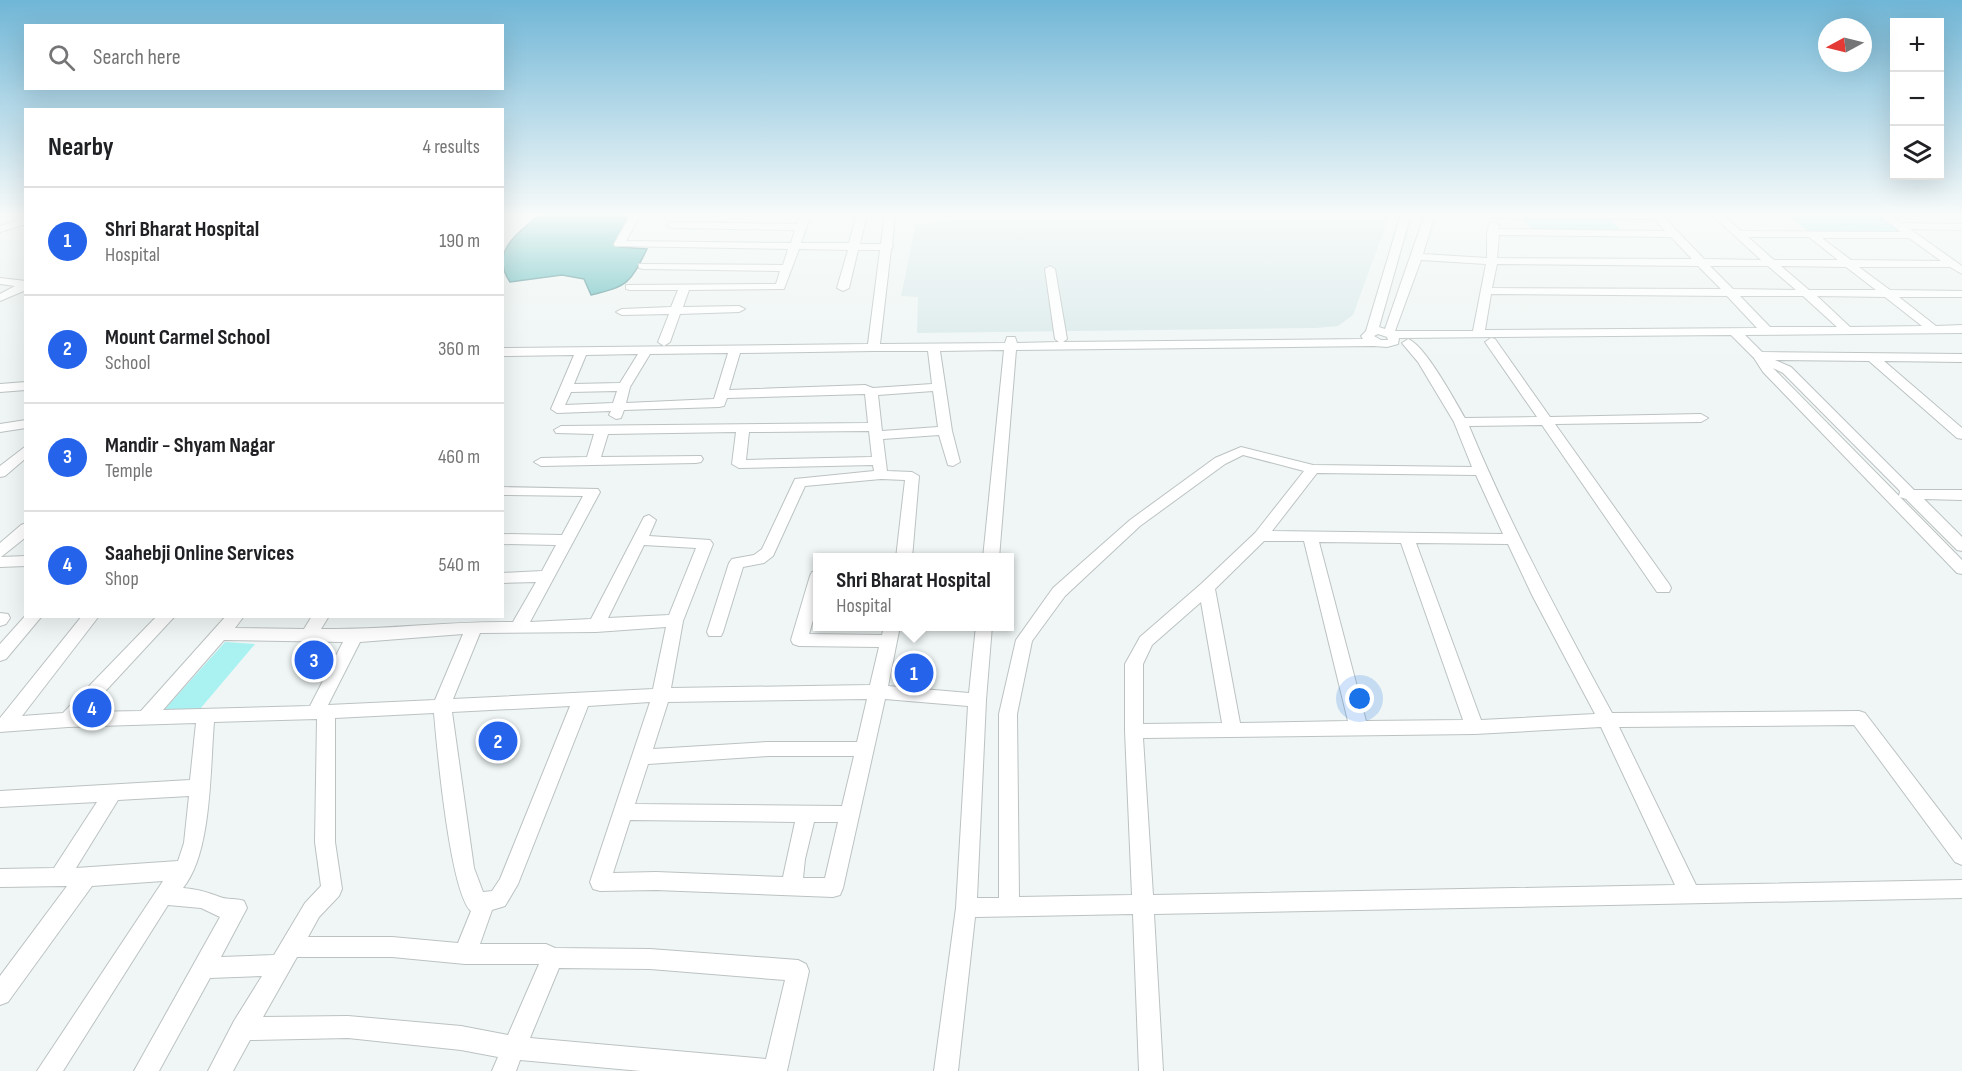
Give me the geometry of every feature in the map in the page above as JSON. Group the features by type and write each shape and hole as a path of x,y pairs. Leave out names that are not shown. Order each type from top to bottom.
{"street":[{"path":"786,268 643,266 630,288 780,287 788,264"},
{"path":"843,288 849,264"},
{"path":"874,343 884,264"},
{"path":"1371,336 1392,264"},
{"path":"504,352 735,349 874,343 933,347 1061,339 1371,336 1389,344 1396,338 1415,264"},
{"path":"1478,334 1492,264"},
{"path":"1703,264 1767,331"},
{"path":"1770,264 1809,294 1848,330"},
{"path":"1848,264 1933,329"},
{"path":"1951,264 1962,271"},
{"path":"1050,269 1061,339"},
{"path":"0,281 24,285"},
{"path":"0,298 24,286"},
{"path":"664,342 684,288"},
{"path":"1487,291 1962,294"},
{"path":"622,312 739,309"},
{"path":"1396,338 1478,334 1962,329"},
{"path":"1734,331 1759,356 1767,369 1962,569"},
{"path":"504,344 1010,343 1371,336"},
{"path":"1396,338 1491,342 1962,338"},
{"path":"1396,338 1423,360 1461,422 1481,471 1539,595 1606,720 1690,894"},
{"path":"1491,342 1663,588"},
{"path":"991,553 1010,343"},
{"path":"933,347 945,431 953,462"},
{"path":"582,351 557,409 715,405 722,401 735,349"},
{"path":"593,460 618,408 624,387 646,350"},
{"path":"1759,356 1962,358"},
{"path":"1759,356 1787,370 1962,546"},
{"path":"1871,356 1960,431"},
{"path":"0,388 24,386"},
{"path":"566,388 624,387"},
{"path":"724,394 866,389 871,392 938,387"},
{"path":"871,392 880,468"},
{"path":"1461,422 1701,418"},
{"path":"0,428 24,424"},
{"path":"743,429 739,464 880,468 912,476 904,553"},
{"path":"561,430 945,431"},
{"path":"1009,908 1008,714 1024,640 1059,592 1135,523 1220,461 1241,451 1313,469 1481,471"},
{"path":"0,473 24,452"},
{"path":"541,462 696,459"},
{"path":"715,632 737,564 759,559 768,552 800,482 880,468"},
{"path":"1151,1071 1145,905 1134,731 1134,664 1146,641 1207,588 1260,536 1313,469"},
{"path":"504,491 593,492 518,628"},
{"path":"1889,495 1962,495"},
{"path":"596,626 649,520"},
{"path":"0,552 24,530"},
{"path":"1260,536 1513,539"},
{"path":"1311,538 1359,728"},
{"path":"1407,538 1475,727"},
{"path":"504,539 566,540"},
{"path":"641,540 705,544 675,621 661,695 600,882 833,888 891,634 799,640 813,593"},
{"path":"0,562 24,561"},
{"path":"504,578 546,576"},
{"path":"1207,588 1232,730"},
{"path":"0,655 32,618"},
{"path":"3,724 89,618"},
{"path":"68,720 165,618"},
{"path":"147,716 234,618"},
{"path":"308,637 320,618"},
{"path":"220,634 354,636 474,627 596,626 675,621"},
{"path":"474,627 442,705 464,868 476,903 498,899 508,884 581,700"},
{"path":"946,1071 966,908 977,700 984,631"},
{"path":"220,1071 312,910 332,889 325,842 321,712 354,636"},
{"path":"3,724 147,716 206,717 321,712 661,695 879,692 977,700"},
{"path":"49,1071 164,895 185,870 194,843 206,717"},
{"path":"1134,731 1475,727 1606,720 1859,718 1962,856"},
{"path":"641,757 768,749 863,749"},
{"path":"0,799 198,788"},
{"path":"59,878 112,794"},
{"path":"623,812 849,814"},
{"path":"792,886 795,859 807,813"},
{"path":"0,878 86,877 185,870"},
{"path":"0,994 86,877"},
{"path":"966,908 1962,889"},
{"path":"146,1071 237,908 221,908 203,899 164,895"},
{"path":"465,954 485,901"},
{"path":"204,968 287,956 392,948 465,954 546,954 553,958 650,959 798,971 775,1071 513,1048 461,1038 348,1027 242,1029"},
{"path":"504,1071 553,958"}],"shaded area":[{"path":"504,264 639,264 632,276 621,285 591,295 584,279 562,275 510,282 504,271"},
{"path":"908,264 1372,264 1353,315 1338,326 1316,328 917,333 918,297 901,296"},
{"path":"225,642 255,644 200,709 165,709"}],"place":[{"name":"Mandir - Shyam Nagar","path":"314,660"},
{"name":"Shri Bharat Hospital","path":"914,673"},
{"name":"Saahebji Online Services","path":"92,708"},
{"name":"Mount Carmel School","path":"498,741"}]}
